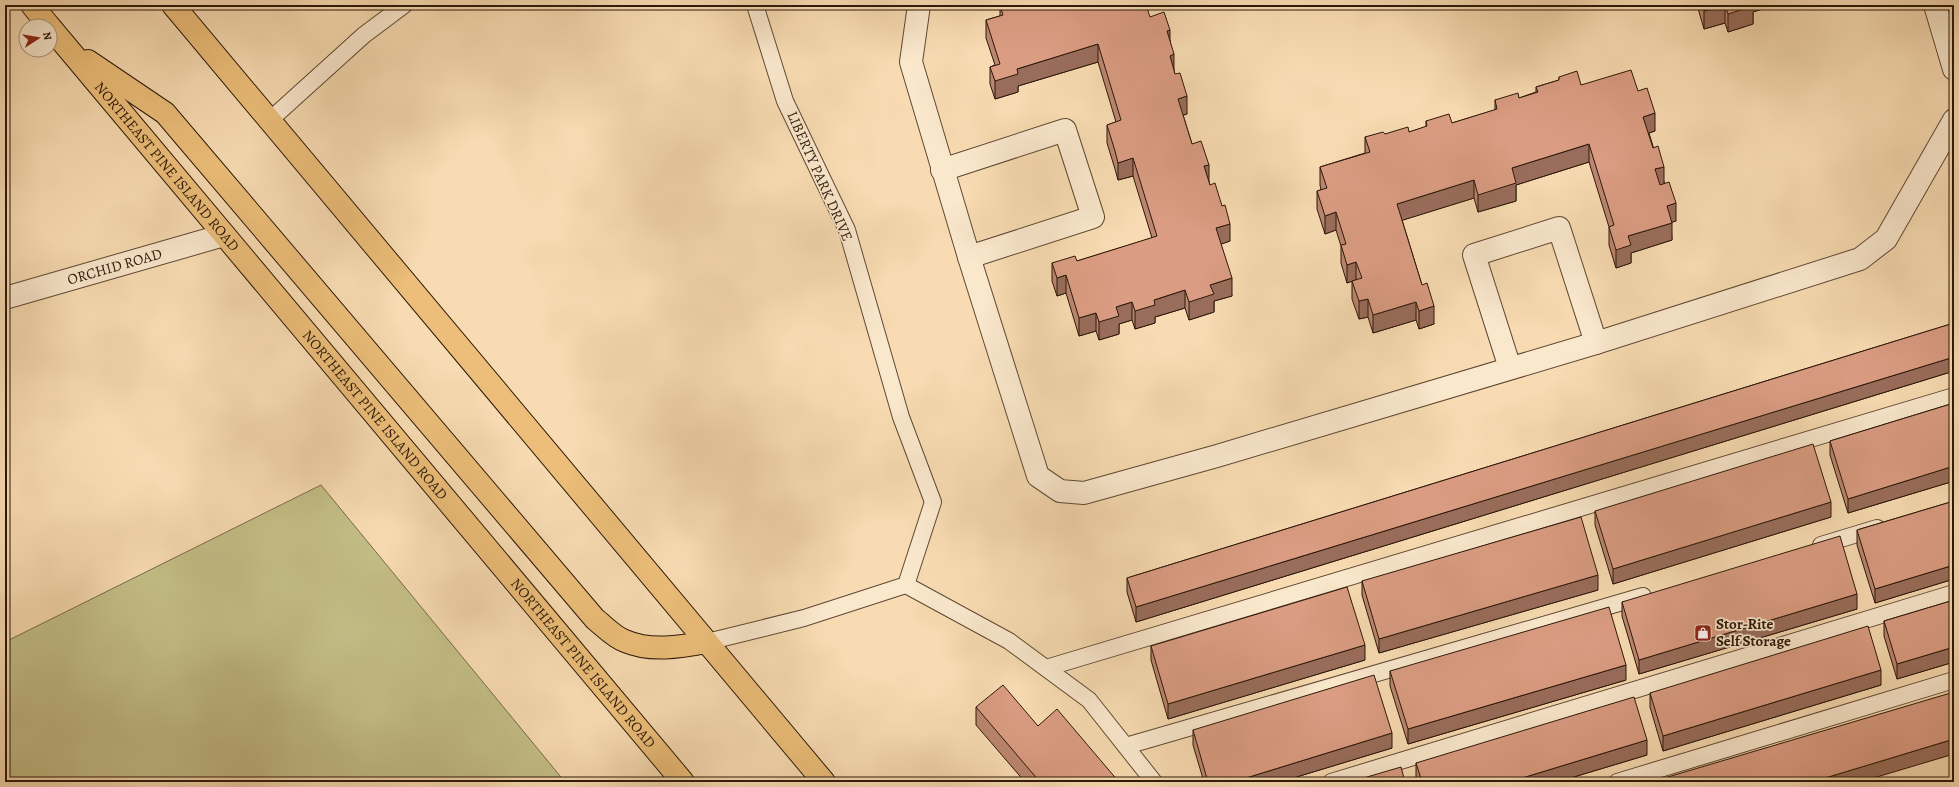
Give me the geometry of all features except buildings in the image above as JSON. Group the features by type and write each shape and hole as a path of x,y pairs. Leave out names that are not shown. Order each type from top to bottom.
{"main road":[{"name":"NORTHEAST PINE ISLAND ROAD","path":"32,5 43,18"},
{"path":"173,5 824,782"},
{"name":"NORTHEAST PINE ISLAND ROAD","path":"58,36 683,782"},
{"name":"NORTHEAST PINE ISLAND ROAD","path":"67,47 165,113 595,619 624,641 656,648 685,646 707,642"}],"street":[{"path":"920,5 911,62 942,170 1038,476 1060,491 1084,492 1216,456 1596,343 1860,259 1886,239 1954,120"},
{"path":"1935,5 1954,69"},
{"path":"942,170 1065,130 1093,217 969,257"},
{"path":"1510,368 1474,255 1559,228 1596,343"},
{"name":"ORCHID ROAD","path":"5,298 224,235"}],"lane":[{"path":"270,120 364,35 404,5"},
{"name":"LIBERTY PARK DRIVE","path":"755,5 785,101 847,230 901,417 933,502 906,585"},
{"path":"1046,668 1954,396"},
{"path":"1808,548 1893,524"},
{"path":"707,642 804,618 906,585 1009,641 1089,700 1154,782"},
{"path":"1126,746 1655,593"},
{"path":"1331,782 1954,593"},
{"path":"1617,782 1954,680"}],"shaded area":[{"path":"321,485 565,782 5,782 5,642"}],"place":[{"name":"Stor-Rite Self Storage","path":"1703,633"}]}
